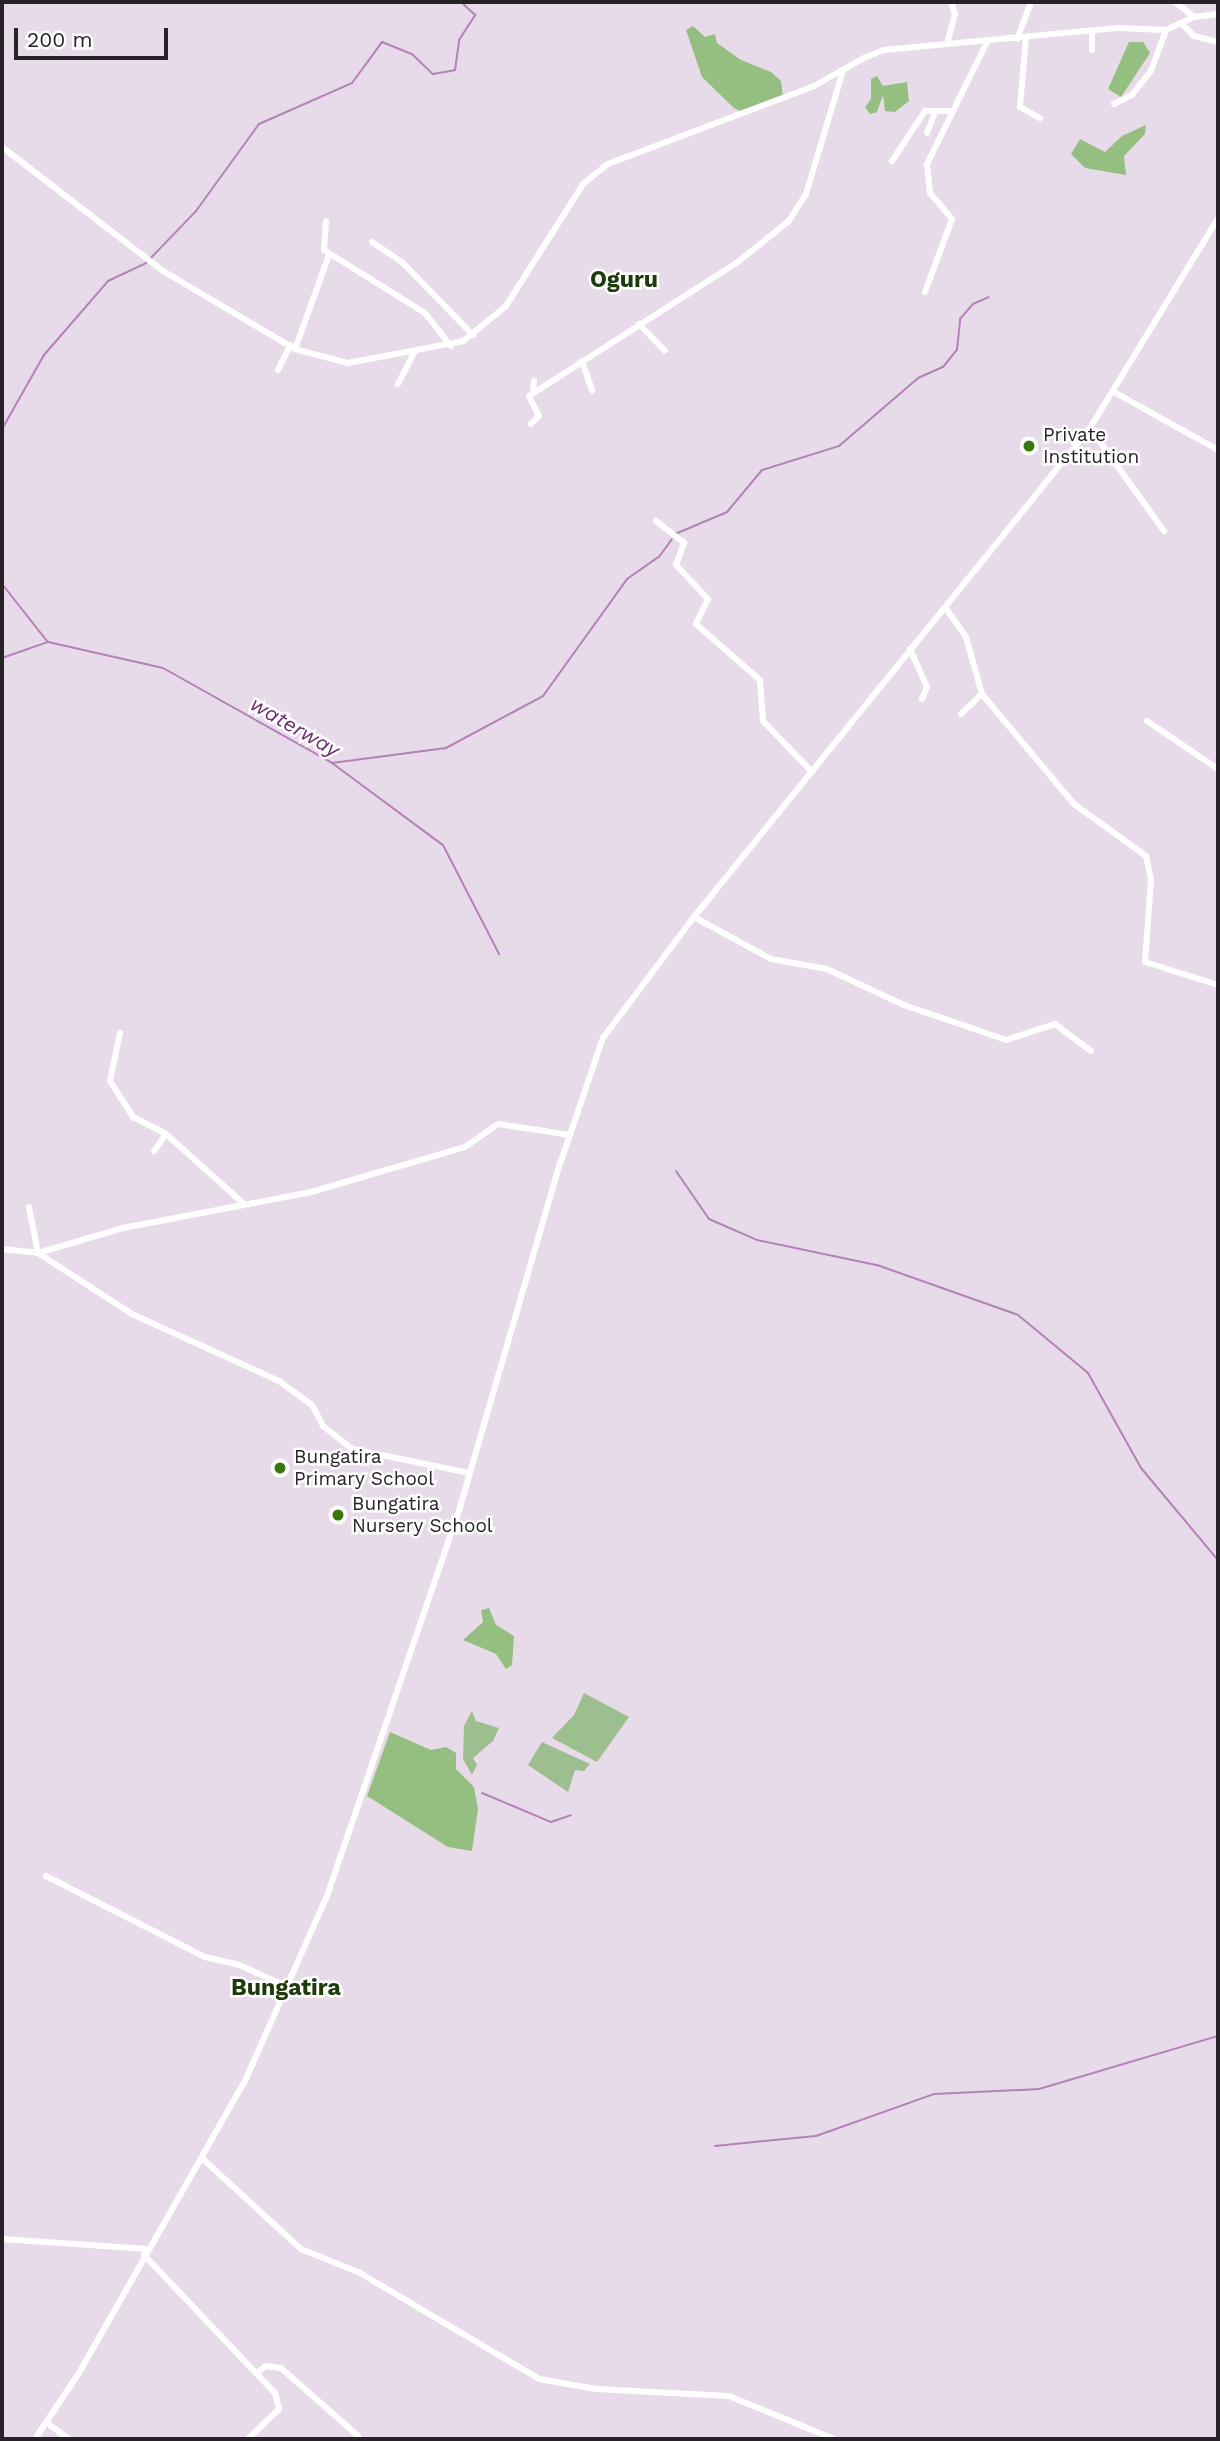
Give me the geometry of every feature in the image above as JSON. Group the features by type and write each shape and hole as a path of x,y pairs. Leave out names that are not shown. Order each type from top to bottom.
{"street":[{"path":"947,44 955,14 951,2"},
{"path":"1017,38 1031,2"},
{"path":"1175,2 1194,17"},
{"path":"2,147 163,271 293,347 348,363 451,346 473,335 506,306 583,184 607,164 843,71 884,50 1092,32 1166,30 1194,17 1218,14"},
{"path":"1181,23 1194,36 1218,42"},
{"path":"1114,104 1132,95 1151,71 1166,30"},
{"path":"1092,32 1092,50"},
{"path":"1026,38 1020,107 1040,118"},
{"path":"925,292 952,219 930,193 926,168 944,139 951,111 987,41"},
{"path":"533,393 739,261 789,221 806,194 843,71"},
{"path":"891,162 925,111 951,111"},
{"path":"927,133 935,112"},
{"path":"35,2439 203,2159 245,2081 347,1844 469,1473 570,1135 603,1038 695,916 1090,428 1218,218"},
{"path":"278,370 293,347 329,255 322,232 326,221"},
{"path":"372,242 402,262 473,335"},
{"path":"329,255 425,313 451,346"},
{"path":"639,324 665,351"},
{"path":"398,384 415,351"},
{"path":"582,361 592,390"},
{"path":"531,424 539,416 533,393 534,381"},
{"path":"1114,392 1218,450"},
{"path":"1090,428 1164,531"},
{"path":"656,521 684,543 676,565 708,599 696,624 760,680 763,721 812,772"},
{"path":"945,607 966,637 982,694 1074,804 1146,856 1152,879 1145,962 1218,985"},
{"path":"910,649 927,687 922,699"},
{"path":"961,713 982,694"},
{"path":"1147,722 1218,769"},
{"path":"695,916 771,958 832,971 904,1004 1006,1040 1055,1024 1091,1051"},
{"path":"120,1032 110,1081 133,1117 166,1134 243,1203"},
{"path":"2,1249 38,1253 243,1203 311,1192 465,1147 498,1124 570,1135"},
{"path":"154,1151 166,1134"},
{"path":"29,1207 38,1253 132,1314 289,1387 352,1448 469,1473"},
{"path":"46,1876 205,1957 239,1965 286,1986"},
{"path":"203,2159 301,2249 360,2273 539,2378 596,2389 729,2396 834,2439"},
{"path":"2,2239 146,2252 258,2372 280,2404 248,2439"},
{"path":"258,2372 266,2366 281,2368 358,2436 355,2439"},
{"path":"47,2423 69,2439"}],"green space":[{"path":"693,26 705,37 715,34 717,43 741,60 771,72 781,81 783,96 740,111 734,108 702,77 686,30"},
{"path":"1129,42 1143,42 1150,53 1121,97 1108,89"},
{"path":"877,76 883,86 907,82 909,101 895,112 885,111 883,95 877,112 870,114 865,107 871,99 871,79"},
{"path":"1146,125 1145,134 1124,156 1126,175 1085,168 1071,154 1080,139 1105,152 1122,136"},
{"path":"489,1608 496,1625 514,1636 512,1665 506,1669 496,1654 463,1640 483,1622 481,1610"},
{"path":"584,1693 629,1717 597,1762 552,1738 574,1715"},
{"path":"472,1711 476,1721 499,1728 493,1741 473,1758 477,1765 472,1775 463,1759 464,1726"},
{"path":"390,1732 431,1750 446,1747 456,1753 456,1769 474,1787 478,1809 472,1851 448,1847 367,1796"},
{"path":"542,1742 590,1764 584,1771 575,1770 568,1792 528,1765"}],"waterway":[{"path":"2,429 44,355 108,281 146,263 196,211 259,124 352,83 382,42 412,54 433,74 455,70 459,40 475,15 461,2"},
{"path":"675,534 727,512 762,470 839,446 918,378 943,367 957,350 960,319 973,304 989,297"},
{"path":"332,763 446,748 543,696 627,579 659,557 672,539"},
{"path":"2,584 47,641"},
{"name":"waterway","path":"2,658 48,642 163,668 332,763 443,845 499,954"},
{"path":"676,1171 709,1219 757,1240 877,1265 1018,1315 1088,1373 1141,1468 1218,1560"},
{"path":"482,1793 551,1822 571,1815"},
{"path":"715,2146 816,2136 934,2094 1039,2089 1218,2036"}],"place":[{"name":"Private Institution","path":"1029,446"},
{"name":"Bungatira Primary School","path":"280,1468"},
{"name":"Bungatira Nursery School","path":"338,1515"}],"district":[{"name":"Oguru","path":"624,280"},
{"name":"Bungatira","path":"286,1988"}]}
